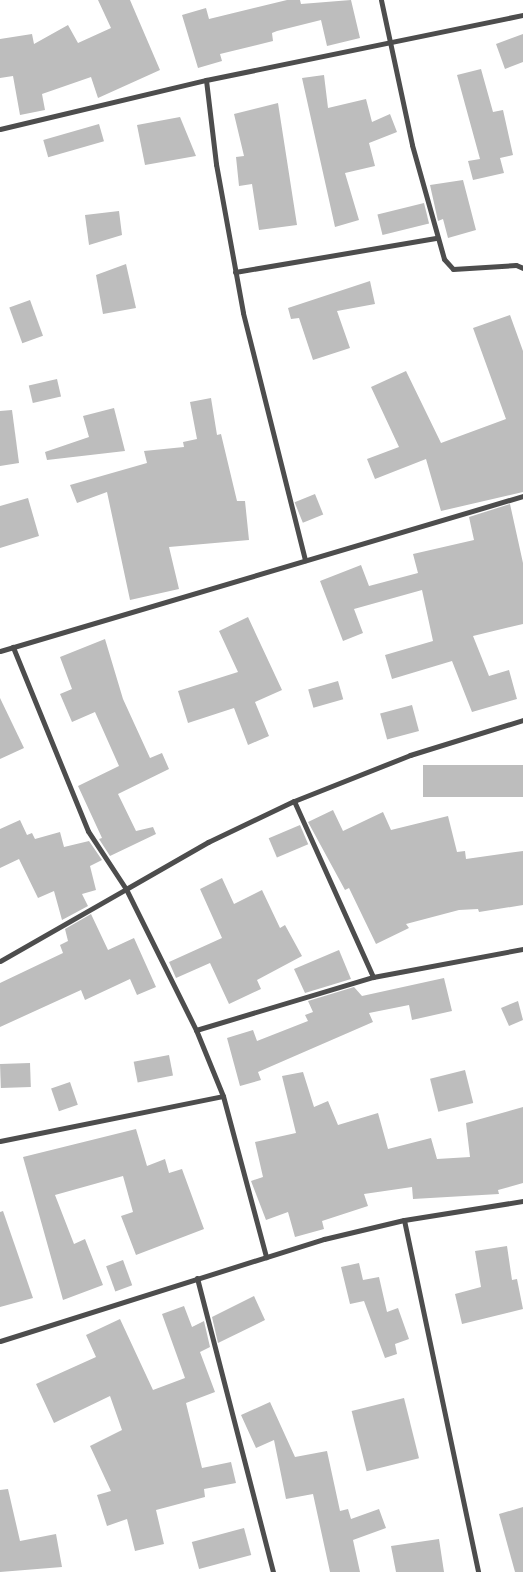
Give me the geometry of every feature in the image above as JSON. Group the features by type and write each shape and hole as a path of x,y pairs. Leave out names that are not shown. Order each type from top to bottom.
{"street":[{"path":"381,0 437,238 444,259 453,269 516,265 523,268"},
{"path":"0,129 206,80 391,45 523,15"},
{"path":"206,80 216,164 235,272 305,560"},
{"path":"235,272 437,238"},
{"path":"0,651 523,496"},
{"path":"13,647 88,831 126,889 196,1030 223,1096 266,1257"},
{"path":"0,961 208,842 294,801 410,755 523,720"},
{"path":"294,801 373,977"},
{"path":"196,1030 373,977 523,949"},
{"path":"0,1141 223,1096"},
{"path":"0,1340 266,1257 404,1220 523,1201"},
{"path":"404,1220 478,1572"},
{"path":"197,1278 273,1572"}],"building":[{"path":"98,0 130,0 160,70 98,98 91,77 42,94 45,110 20,115 13,76 0,78 0,39 32,34 34,44 68,25 78,43 111,28"},
{"path":"287,0 300,0 301,4 351,0 360,38 327,46 321,20 277,31 272,33 273,41 220,54 222,61 198,68 182,15 206,8 209,19"},
{"path":"523,34 523,62 505,69 496,44"},
{"path":"481,69 493,112 503,110 513,155 500,158 504,173 473,180 468,161 480,159 457,75"},
{"path":"324,75 328,108 366,99 372,122 390,114 397,132 369,143 375,166 345,173 359,220 335,227 302,78"},
{"path":"278,103 297,225 259,230 252,184 239,186 236,157 244,156 234,114"},
{"path":"180,117 196,156 145,165 137,125"},
{"path":"99,124 104,141 48,157 43,140"},
{"path":"463,180 476,230 448,238 443,219 438,221 430,185"},
{"path":"424,203 429,223 383,235 377,215"},
{"path":"119,211 122,235 89,245 85,215"},
{"path":"126,264 136,308 103,314 96,275"},
{"path":"370,281 375,304 337,311 350,348 313,360 299,318 291,319 288,308"},
{"path":"30,300 43,336 22,343 9,308"},
{"path":"510,315 523,351 523,492 441,511 426,459 375,479 367,459 399,447 371,387 406,371 441,443 506,419 473,328"},
{"path":"57,379 61,397 33,403 29,386"},
{"path":"211,398 217,435 221,434 237,501 245,501 249,540 169,547 179,589 130,600 107,492 77,503 70,485 147,463 144,451 184,447 183,442 197,439 190,402"},
{"path":"114,408 125,451 47,460 45,452 89,437 83,416"},
{"path":"12,410 19,463 0,466 0,411"},
{"path":"315,494 323,514 303,523 295,502"},
{"path":"28,498 39,536 0,548 0,506"},
{"path":"510,504 523,563 523,624 473,636 489,676 509,670 517,699 472,712 452,661 392,679 385,655 433,641 422,590 354,609 363,633 343,641 320,581 361,565 369,586 418,573 413,554 474,540 469,517"},
{"path":"248,617 282,690 255,702 269,736 248,745 234,708 188,723 178,691 238,672 219,631"},
{"path":"105,639 123,699 150,758 162,753 169,769 118,794 136,831 153,827 156,834 110,856 99,839 102,838 78,786 119,766 95,712 72,722 60,694 72,689 60,657"},
{"path":"338,681 343,699 313,708 308,690"},
{"path":"0,698 24,748 0,759"},
{"path":"412,705 419,731 387,740 380,714"},
{"path":"423,765 523,765 523,797 423,797"},
{"path":"333,810 343,831 383,812 391,830 448,816 457,852 465,851 466,859 523,851 523,905 479,912 478,909 459,910 406,924 409,928 376,944 349,888 345,890 308,822"},
{"path":"20,820 27,835 32,833 35,839 60,832 64,847 89,841 102,860 90,866 96,890 82,894 88,906 62,920 54,891 38,898 19,859 0,868 0,829"},
{"path":"300,825 308,844 277,858 269,838"},
{"path":"222,878 234,904 262,890 280,928 285,925 302,956 257,980 261,989 229,1004 210,963 176,978 169,962 222,938 200,889"},
{"path":"91,914 108,950 134,938 156,987 137,995 130,979 85,1000 81,990 0,1027 0,983 63,953 60,945 68,941 65,929"},
{"path":"339,950 351,979 305,993 294,969"},
{"path":"444,978 452,1011 412,1020 409,1005 369,1013 373,1022 258,1072 261,1080 240,1086 227,1038 253,1030 257,1041 308,1021 305,1015 313,1012 308,1001 354,987 362,996"},
{"path":"518,1001 523,1020 509,1026 501,1008"},
{"path":"169,1055 173,1076 138,1082 134,1062"},
{"path":"30,1063 31,1087 1,1088 0,1064"},
{"path":"465,1070 473,1103 438,1112 430,1079"},
{"path":"303,1072 314,1107 328,1101 338,1125 378,1113 388,1149 431,1138 437,1159 470,1157 466,1123 523,1107 523,1183 498,1190 499,1194 413,1199 412,1187 364,1194 368,1206 322,1221 324,1229 295,1237 288,1212 266,1220 251,1181 263,1177 255,1142 296,1133 282,1076"},
{"path":"70,1082 78,1105 59,1111 51,1089"},
{"path":"136,1129 147,1166 165,1159 169,1173 182,1169 204,1229 136,1255 121,1216 133,1212 123,1176 55,1195 74,1244 85,1239 103,1285 63,1300 23,1157"},
{"path":"3,1211 33,1298 0,1307 0,1212"},
{"path":"507,1246 512,1280 517,1279 523,1309 462,1324 455,1294 481,1287 475,1251"},
{"path":"123,1260 132,1285 115,1292 106,1266"},
{"path":"359,1263 363,1280 379,1277 387,1312 398,1308 409,1339 395,1344 397,1354 385,1358 364,1301 350,1304 341,1267"},
{"path":"254,1296 265,1320 218,1343 212,1317"},
{"path":"184,1306 192,1327 204,1321 210,1347 200,1352 215,1392 186,1403 202,1468 231,1462 236,1483 204,1489 205,1497 156,1510 164,1544 135,1551 127,1519 107,1526 97,1495 111,1491 90,1446 122,1430 110,1396 54,1423 36,1384 96,1357 86,1335 120,1319 153,1390 185,1378 162,1314"},
{"path":"404,1398 419,1458 367,1471 352,1411"},
{"path":"270,1402 295,1457 327,1451 340,1511 348,1509 351,1519 379,1509 386,1528 353,1540 360,1572 330,1572 313,1494 286,1499 274,1440 256,1448 241,1415"},
{"path":"8,1489 20,1541 56,1534 62,1567 0,1572 0,1490"},
{"path":"523,1507 523,1572 515,1572 499,1514"},
{"path":"244,1528 251,1555 199,1569 192,1542"},
{"path":"439,1539 444,1572 396,1572 391,1546"}]}
